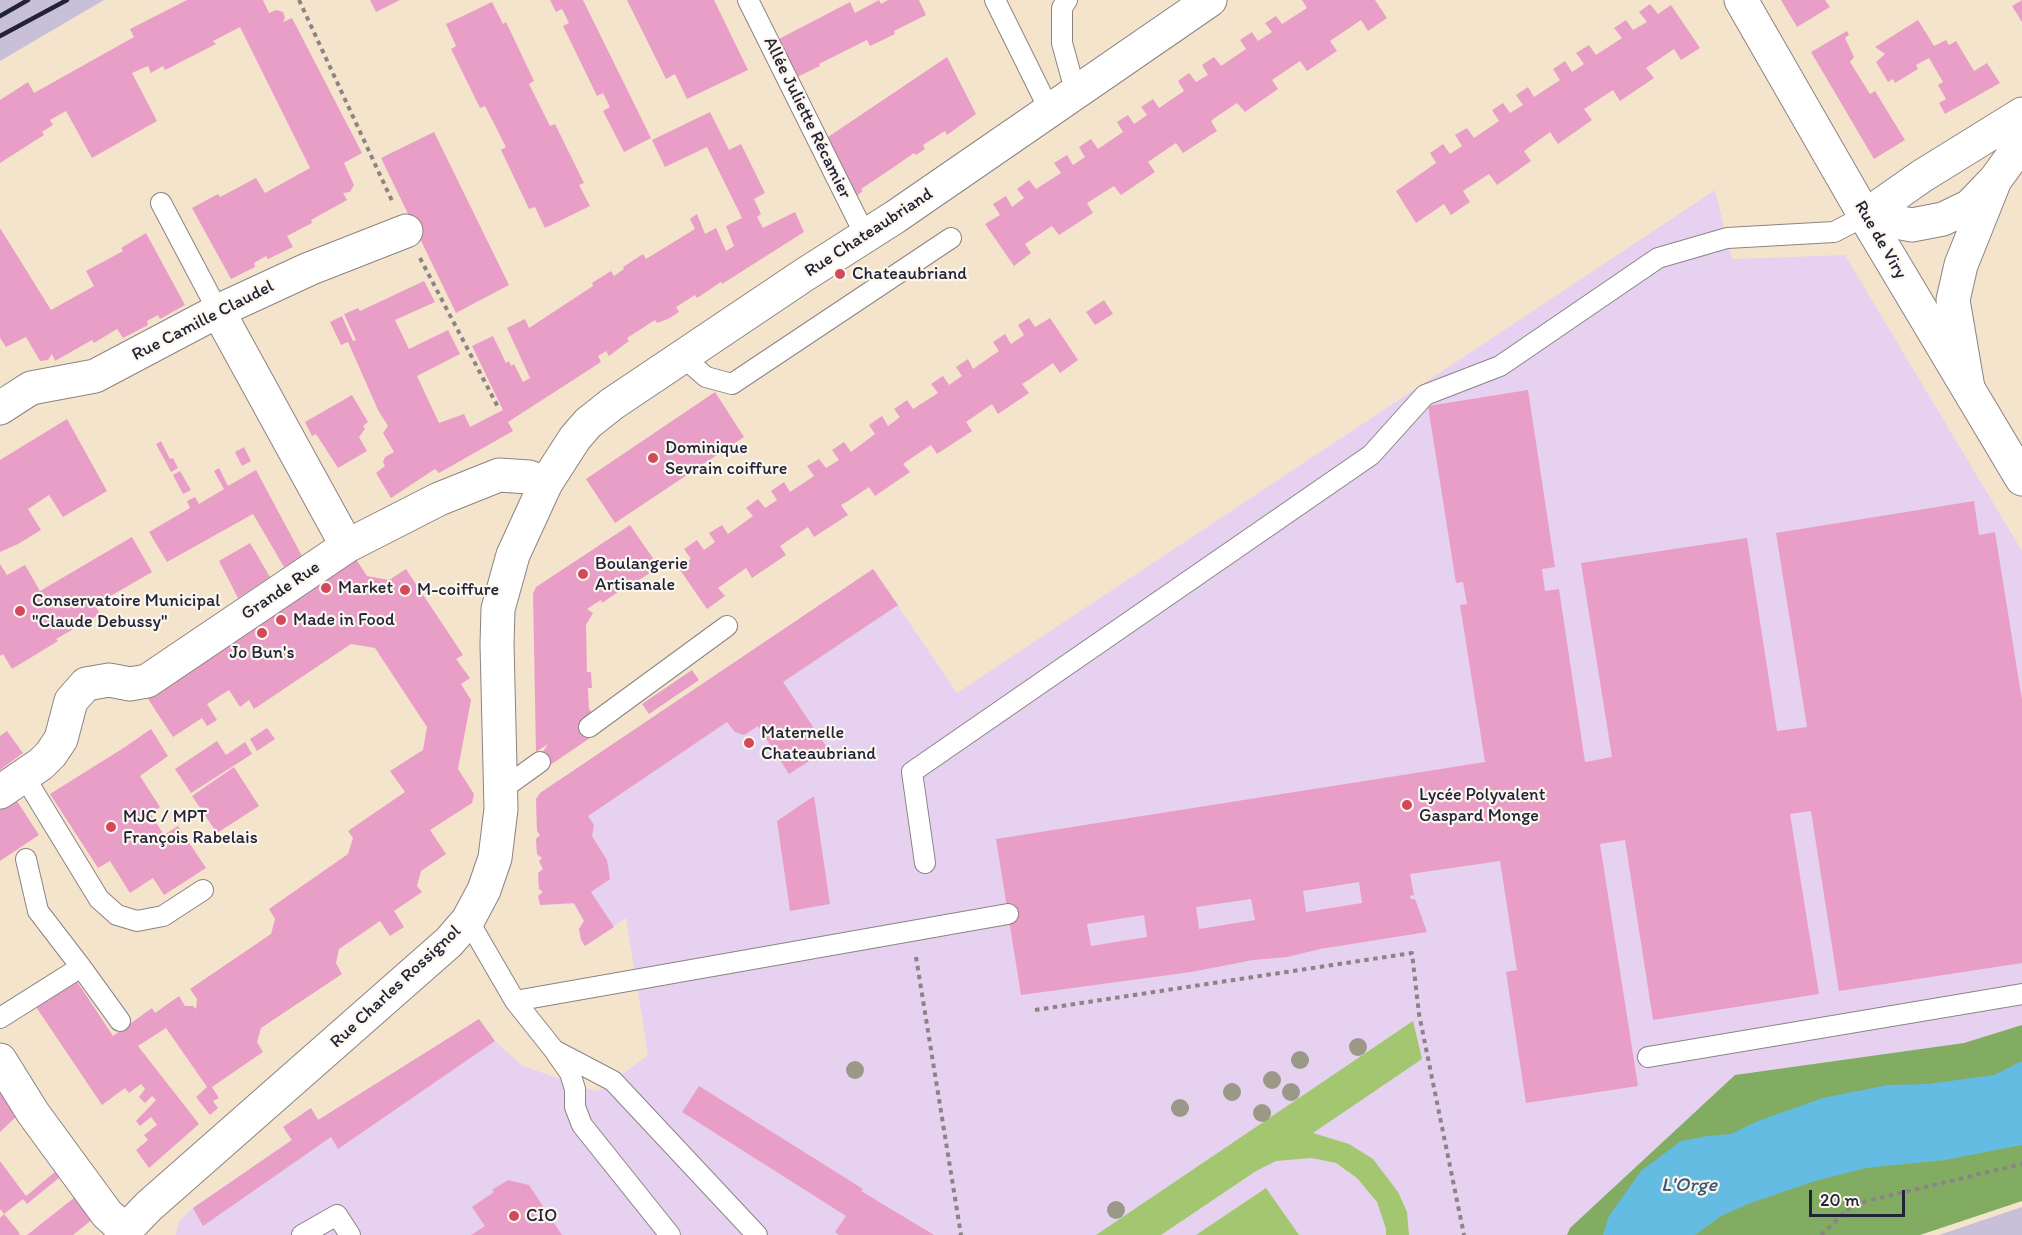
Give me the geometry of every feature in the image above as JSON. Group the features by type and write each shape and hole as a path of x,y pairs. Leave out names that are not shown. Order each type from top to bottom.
{"street":[{"name":"Rue Chateaubriand","path":"546,483 575,438 588,423 612,404 1063,102 1210,0"},
{"name":"Rue de Viry","path":"1741,0 1865,216 2022,479"},
{"path":"1865,216 1922,176 2022,114"},
{"path":"1865,216 1912,225 1943,219 1970,207 1995,180 2022,143"},
{"path":"1968,388 1953,300 1961,265 1995,180"},
{"name":"Rue Camille Claudel","path":"0,408 31,388 95,376 218,311 309,269 406,231"},
{"path":"218,311 347,546"},
{"name":"Grande Rue","path":"12,784 41,764 62,739 71,701 86,684 109,680 130,684 147,681 347,546 440,499 499,475 529,477 546,483"},
{"name":"Rue Charles Rossignol","path":"126,1234 149,1206 449,942 468,920 484,890 495,858 501,790 498,609 513,555 546,483"},
{"path":"0,1060 33,1113 100,1205 126,1234"}],"lane":[{"name":"Allée Juliette Récamier","path":"748,0 865,235"},
{"path":"994,0 1063,102"},
{"path":"1063,102 1062,8 1067,0"},
{"path":"161,203 218,311"},
{"path":"925,862 912,772 1371,455 1425,395 1500,366 1658,258 1727,238 1834,232 1865,216"},
{"path":"683,357 706,377 732,384 951,238"},
{"path":"589,727 727,626"},
{"path":"501,790 540,762"},
{"path":"12,784 99,899 117,915 137,921 163,916 203,890"},
{"path":"26,860 38,911 120,1021"},
{"path":"515,1001 1008,914"},
{"path":"468,920 515,1001 570,1073 575,1089 575,1107 582,1125 670,1235"},
{"path":"0,1018 81,967"},
{"path":"1648,1057 2022,994"},
{"path":"554,1050 613,1081 757,1235"},
{"path":"302,1235 337,1215 350,1235"}],"path":[{"path":"912,930 962,1235"},
{"path":"1035,1010 1412,954 1419,1014 1464,1235"},
{"path":"1821,1235 1854,1204 2022,1164"}],"shaded area":[{"path":"0,0 104,0 0,61"},
{"name":"Lycée Polyvalent Gaspard Monge","path":"1715,190 1732,259 1845,255 2022,551 2022,1101 1652,1235 176,1235 179,1221 193,1208 291,1140 283,1127 311,1108 319,1120 479,1019 495,1041 523,1066 595,1091 604,1088 648,1055 626,918 585,946 579,929 584,921 574,904 540,905 538,896 543,892 539,889 538,873 542,869 539,861 542,858 537,854 536,839 540,835 537,831 536,799 540,793 873,569 957,693"},
{"path":"2022,1207 2022,1235 1939,1235"}],"green space":[{"path":"1413,1021 1422,1059 1313,1133 1349,1144 1373,1159 1398,1192 1407,1212 1409,1235 1386,1235 1377,1202 1357,1178 1336,1163 1312,1158 1276,1161 1256,1171 1161,1235 1096,1235"},
{"path":"2022,1025 2022,1201 1920,1235 1567,1235 1570,1228 1735,1075 1964,1043"},
{"path":"1266,1188 1299,1235 1196,1235"}],"water":[{"name":"L'Orge","path":"2022,1061 2022,1145 1945,1160 1866,1168 1815,1181 1748,1204 1721,1216 1695,1235 1603,1235 1609,1216 1641,1171 1681,1141 1731,1134 1758,1121 1823,1098 1888,1085 1928,1084 1994,1075"}],"building":[{"path":"187,0 263,0 269,13 276,10 283,12 285,18 283,22 292,18 362,153 344,163 354,185 350,192 343,193 347,200 287,236 293,247 268,259 266,256 254,263 255,267 231,279 192,208 218,194 220,197 256,178 265,193 310,168 240,27 213,41 216,44 165,70 163,66 151,73 148,66 132,73 157,121 92,158 66,111 50,120 53,125 42,132 44,135 0,163 0,100 28,82 34,93 134,37 130,29"},
{"path":"370,0 400,0 376,12"},
{"path":"550,0 583,0 651,138 624,152 603,111 610,107 603,93 597,96 563,26 569,23 562,9 556,12"},
{"path":"627,0 714,0 748,70 687,99 675,74 666,79"},
{"path":"879,0 881,4 888,0 919,0 926,15 894,31 895,34 870,46 867,40 795,78 777,40 850,2 855,13"},
{"path":"1302,0 1375,0 1387,18 1368,31 1361,20 1330,41 1337,51 1307,71 1300,61 1272,80 1278,89 1245,112 1237,103 1216,117 1211,121 1217,131 1183,153 1176,143 1148,162 1155,172 1121,195 1114,186 1087,203 1093,213 1059,235 1052,226 1025,244 1031,253 1014,266 985,224 1000,215 993,204 1006,196 1012,207 1024,198 1017,189 1029,180 1036,189 1061,173 1054,163 1067,155 1073,165 1085,157 1079,147 1091,139 1098,149 1123,132 1117,122 1128,115 1134,124 1147,115 1141,107 1153,99 1159,108 1184,91 1178,81 1189,73 1196,82 1208,75 1202,65 1214,57 1221,66 1246,49 1240,40 1252,32 1258,41 1272,32 1265,23 1276,16 1282,24 1307,8"},
{"path":"1781,0 1825,0 1830,7 1797,27"},
{"path":"2022,0 2022,22 2012,6"},
{"path":"492,2 503,24 506,22 534,81 529,84 550,126 555,124 584,183 579,185 590,206 545,228 535,207 529,209 501,150 506,147 485,106 480,108 451,49 456,46 446,24"},
{"path":"1650,4 1658,14 1671,5 1700,48 1681,60 1674,49 1646,68 1654,78 1620,101 1613,90 1584,109 1592,120 1558,144 1550,132 1524,151 1531,161 1497,185 1489,174 1463,191 1470,202 1451,215 1444,204 1416,223 1396,191 1436,163 1430,153 1443,144 1450,154 1462,146 1455,135 1467,128 1474,138 1499,121 1492,110 1503,103 1510,113 1523,105 1516,95 1528,87 1534,97 1560,80 1553,69 1565,61 1572,72 1584,64 1576,53 1589,45 1596,55 1622,38 1614,28 1626,20 1633,30 1647,22 1639,12"},
{"path":"1918,20 1934,46 1946,40 1949,45 1956,41 1974,71 1987,63 2000,83 1945,114 1939,103 1946,99 1938,85 1943,82 1929,58 1916,65 1918,69 1895,83 1893,79 1888,82 1876,62 1885,54 1875,47"},
{"path":"1847,31 1849,35 1845,38 1854,57 1850,62 1870,94 1875,91 1905,140 1874,159 1811,52"},
{"path":"947,57 976,114 947,135 945,131 923,145 925,149 916,155 914,153 861,189 863,191 854,198 825,139"},
{"path":"710,112 729,150 741,144 765,193 754,199 761,214 757,217 763,228 795,212 804,232 722,284 721,282 697,298 695,295 676,307 679,312 668,319 657,323 655,320 627,338 629,341 609,356 606,351 598,356 601,362 508,422 513,431 439,473 435,469 391,498 376,473 385,466 383,462 385,457 394,452 383,433 388,426 378,410 348,342 341,345 330,322 342,316 353,341 356,340 344,314 358,308 360,311 424,281 435,302 395,320 409,349 448,330 460,354 417,376 439,423 464,414 470,427 503,410 472,346 493,336 506,363 509,361 511,366 514,364 523,382 530,378 507,328 525,319 529,328 593,286 592,283 611,271 614,276 643,254 646,259 695,229 690,219 697,214 705,234 716,228 726,251 734,246 726,226 742,218 707,147 665,167 652,140"},
{"path":"434,132 509,285 456,313 381,158"},
{"path":"0,228 51,310 94,286 86,271 123,251 121,248 146,233 185,305 160,319 158,315 147,321 148,325 123,338 117,329 94,343 92,340 55,361 52,354 48,360 40,361 26,337 6,347 0,338"},
{"path":"1104,300 1113,314 1095,325 1086,312"},
{"path":"1029,318 1035,327 1050,318 1078,360 1060,373 1053,363 1022,384 1029,393 998,414 992,404 966,422 972,431 937,454 931,445 910,459 903,464 910,472 875,496 869,487 841,505 848,515 814,537 808,527 780,546 786,555 752,578 746,568 718,588 725,596 707,609 678,567 691,559 684,549 697,540 704,550 715,542 709,533 722,525 728,534 753,516 746,508 758,499 765,508 777,500 771,491 784,482 790,492 814,476 807,466 819,459 826,468 839,460 832,450 844,442 851,452 875,434 869,425 882,416 888,426 900,417 894,409 907,400 913,409 938,393 931,384 943,376 949,385 962,376 956,367 968,359 973,369 999,351 993,342 1005,334 1011,344 1024,335 1018,325"},
{"path":"1528,390 1555,567 1542,569 1545,591 1559,589 1585,762 1612,757 1581,563 1747,538 1777,731 1807,727 1776,533 1974,501 1979,535 1995,532 2022,700 2022,963 1839,991 1811,811 1790,814 1819,994 1653,1020 1625,840 1600,844 1638,1086 1526,1103 1506,972 1517,970 1500,861 1410,874 1414,895 1410,896 1411,899 1415,899 1427,932 1191,972 1021,995 996,839 1485,762 1460,605 1467,604 1463,582 1456,583 1428,406","holes":["1359,882 1362,903 1306,912 1303,891","1251,899 1255,920 1199,929 1196,907","1144,915 1147,937 1091,946 1087,924"]},
{"path":"715,392 744,437 615,523 586,479"},
{"path":"352,395 368,422 363,426 365,429 359,437 367,451 338,468 316,434 312,436 305,422"},
{"path":"67,419 107,491 63,517 49,495 28,509 41,530 0,552 0,460"},
{"path":"161,441 170,459 173,458 178,468 171,472 156,444"},
{"path":"244,447 251,461 242,466 235,452"},
{"path":"219,468 228,486 256,470 302,556 284,567 253,514 167,562 149,532 190,508 187,501 195,497 199,504 224,489 214,471"},
{"path":"180,471 191,490 183,494 173,475"},
{"path":"630,525 659,567 602,603 601,600 587,609 593,613 586,625 587,672 591,672 592,688 588,688 589,709 593,714 588,717 590,738 540,772 542,753 548,744 536,752 533,594 536,587"},
{"path":"132,537 152,572 95,605 100,614 56,639 58,641 12,669 3,654 0,656 0,564 7,575 25,565 40,591"},
{"path":"250,543 270,577 238,598 219,561"},
{"path":"356,559 367,576 389,580 406,569 463,655 456,659 470,678 461,684 471,700 458,769 474,794 472,803 430,830 446,854 421,871 417,886 422,892 394,911 404,927 390,936 380,921 339,949 336,963 342,974 261,1028 257,1042 263,1052 212,1087 219,1098 213,1101 218,1108 210,1115 196,1097 207,1087 166,1028 138,1046 199,1124 149,1168 136,1150 148,1140 144,1135 157,1125 151,1117 140,1126 136,1121 156,1100 152,1096 145,1103 139,1097 145,1089 141,1084 129,1093 125,1088 102,1105 36,1007 76,980 113,1036 152,1008 155,1013 179,996 185,1006 193,1006 196,1009 197,999 190,989 271,934 275,919 269,909 348,854 353,838 348,831 405,792 390,771 423,750 427,727 375,648 351,644 254,709 249,700 240,707 229,690 207,704 217,720 207,726 202,718 173,737 148,699 176,677"},
{"path":"873,569 898,605 783,682 828,749 789,774 758,726 744,735 735,732 727,722 588,816 594,825 592,836 607,860 610,879 591,892 614,927 585,946 579,929 584,921 574,903 540,905 538,896 543,892 539,889 538,873 543,869 539,861 542,858 537,854 536,839 540,835 537,831 536,799 540,793"},
{"path":"692,670 699,680 649,714 642,704"},
{"path":"267,728 275,739 257,751 250,739"},
{"name":"MJC / MPT François Rabelais","path":"151,729 168,756 140,776 160,807 150,813 164,835 178,826 206,868 164,895 153,878 130,893 110,861 98,868 50,794"},
{"path":"7,731 23,753 0,770 0,736"},
{"path":"217,741 226,755 245,742 252,754 191,793 175,769"},
{"path":"234,767 259,806 217,833 192,796"},
{"path":"814,796 830,904 790,911 777,821"},
{"path":"15,798 39,835 0,861 0,809"},
{"path":"479,1019 495,1041 338,1149 331,1137 203,1226 193,1208 292,1140 283,1127 311,1108 318,1120"},
{"path":"699,1086 863,1189 861,1191 934,1235 839,1235 835,1232 846,1216 682,1112"},
{"path":"0,1089 18,1115 0,1132"},
{"path":"0,1161 26,1196 56,1171 60,1177 27,1204 23,1199 4,1214 0,1209"},
{"name":"CIO","path":"508,1180 529,1185 562,1235 471,1235 485,1226 472,1207"},
{"path":"79,1194 93,1219 73,1235 27,1235"},
{"path":"4,1214 20,1235 0,1235 0,1218"}],"railway":[{"path":"0,16 28,0"},
{"path":"0,36 67,0"}],"place":[{"name":"Chateaubriand","path":"840,274"},
{"name":"Dominique Sevrain coiffure","path":"653,458"},
{"name":"Boulangerie Artisanale","path":"583,574"},
{"name":"Market","path":"326,588"},
{"name":"M-coiffure","path":"405,590"},
{"name":"Conservatoire Municipal \"Claude Debussy\"","path":"20,611"},
{"name":"Made in Food","path":"281,620"},
{"name":"Jo Bun's","path":"262,633"},
{"name":"Maternelle Chateaubriand","path":"749,743"},
{"name":"Lycée Polyvalent Gaspard Monge","path":"1407,805"},
{"name":"MJC / MPT François Rabelais","path":"111,827"},
{"name":"CIO","path":"514,1216"}]}
